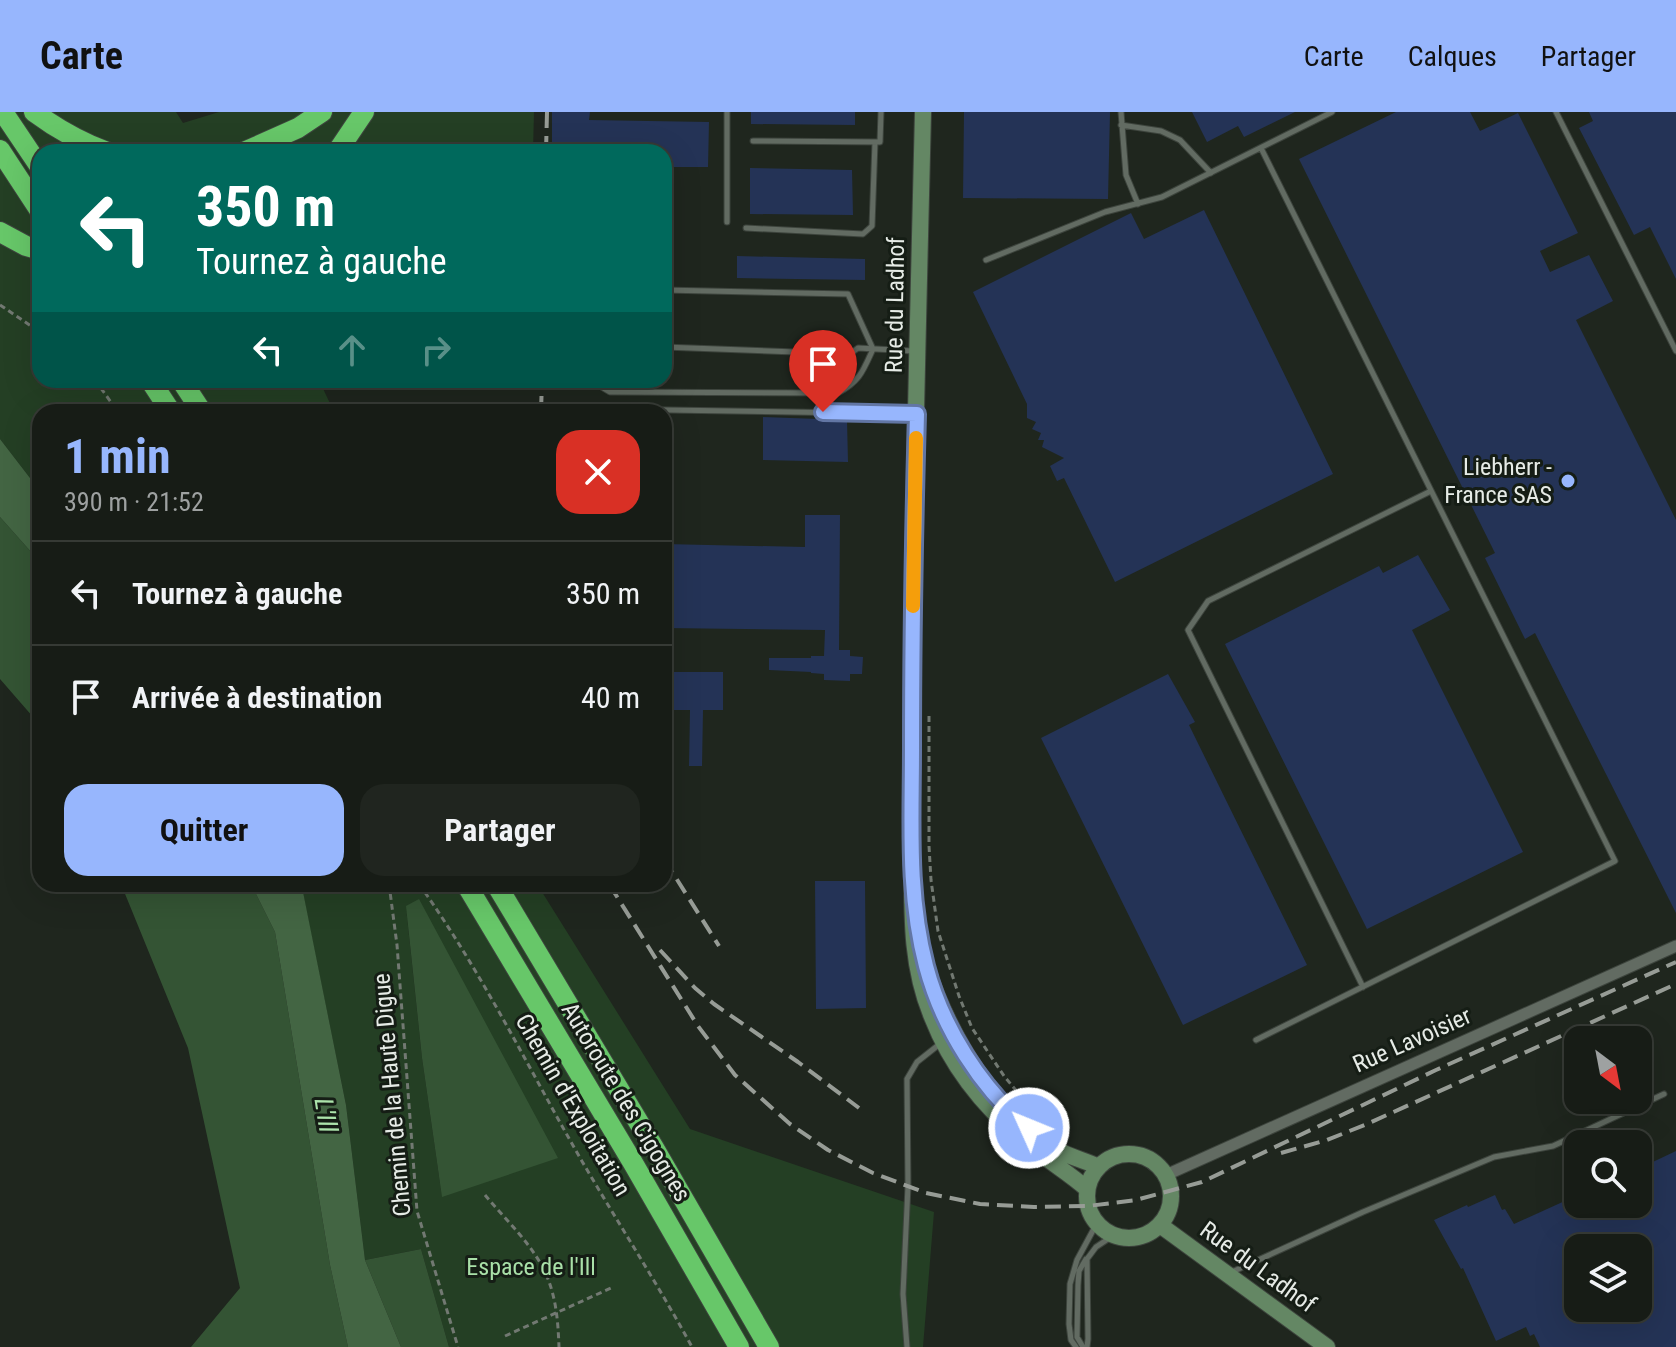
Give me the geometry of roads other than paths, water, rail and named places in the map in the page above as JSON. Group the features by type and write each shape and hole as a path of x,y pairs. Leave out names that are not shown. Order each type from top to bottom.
{"highway":[{"path":"3,112 32,155"},
{"path":"34,112 87,144"},
{"path":"262,144 298,128 322,112"},
{"path":"342,144 364,112"},
{"path":"0,150 32,199"},
{"path":"0,232 32,248"},
{"name":"Autoroute des Cigognes","path":"471,892 739,1347"},
{"name":"Autoroute des Cigognes","path":"501,892 769,1347"}],"main road":[{"name":"Rue du Ladhof","path":"923,112 912,690 912,917 917,972 943,1041 980,1099 1031,1146 1087,1189"},
{"name":"Rue du Ladhof","path":"912,883 916,921 927,969 953,1032 978,1073 1015,1116 1044,1140 1061,1152 1099,1167"},
{"path":"1130,1154 1151,1160 1166,1175 1172,1191 1170,1207 1160,1225 1144,1236 1124,1239 1105,1232 1093,1219 1087,1189 1099,1167 1113,1157 1130,1154"},
{"name":"Rue du Ladhof","path":"1160,1225 1327,1347"}],"street":[{"name":"Rue Lavoisier","path":"1166,1175 1676,946"}],"lane":[{"path":"727,112 727,222"},
{"path":"753,141 880,142 881,112"},
{"path":"1121,112 1126,175 1138,204"},
{"path":"986,260 1105,212 1162,197 1332,112"},
{"path":"1556,112 1676,351"},
{"path":"1121,125 1161,131 1180,140 1211,173"},
{"path":"746,228 863,234 872,226 875,142"},
{"path":"1256,1040 1615,861 1261,148"},
{"path":"603,388 610,392 838,393 852,386 862,375 873,349 848,294 672,290"},
{"path":"672,347 850,354 858,348 918,351"},
{"path":"672,410 917,414"},
{"path":"1363,987 1188,630 1208,601 1431,491"},
{"path":"907,1347 903,1294 908,1186 907,1079 917,1062 943,1041"},
{"path":"1227,1274 1479,1163 1494,1157 1553,1146 1664,1094"},
{"path":"1076,1347 1071,1340 1069,1324 1070,1284 1077,1260 1097,1223"},
{"path":"1085,1347 1077,1337 1079,1271 1096,1247 1114,1235"},
{"path":"1085,1347 1088,1339 1087,1259"}],"water":[{"path":"0,439 32,481 32,553 0,517"},
{"name":"L'Ill","path":"255,892 303,892 346,1105 365,1260 401,1347 348,1347 330,1265 275,932"}],"railway":[{"path":"546,144 547,112"},
{"path":"541,404 542,388"},
{"path":"672,872 719,946"},
{"path":"614,892 698,1026 735,1075 790,1124 828,1150 873,1173 926,1193 980,1204 1088,1206 1136,1200 1202,1182 1436,1070 1676,962"},
{"path":"660,950 714,1004 859,1108"},
{"path":"1281,1153 1367,1124 1676,984"}],"place":[{"name":"Liebherr - France SAS","path":"1568,481"}],"park label":[{"name":"Espace de l'Ill","path":"531,1267"}]}
